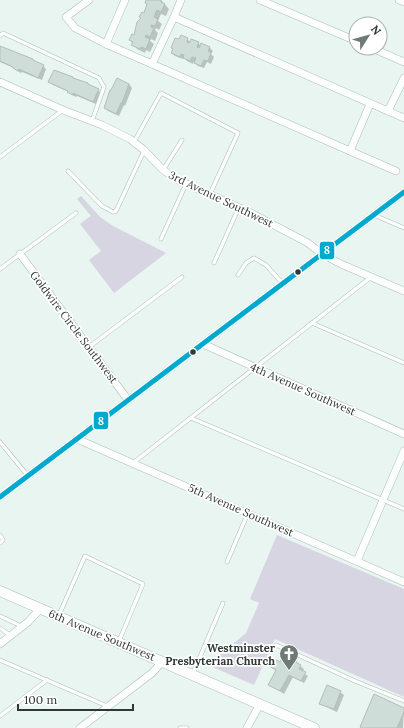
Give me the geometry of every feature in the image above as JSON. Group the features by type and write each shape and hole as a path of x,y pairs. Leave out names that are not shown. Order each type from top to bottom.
{"main road":[{"name":"6th Avenue Southwest","path":"0,591 314,728"}],"street":[{"path":"89,0 66,17 75,28 106,44 396,171"},
{"path":"106,44 125,0"},
{"path":"152,64 181,0"},
{"path":"260,0 348,38"},
{"path":"399,0 404,2"},
{"path":"174,17 404,118"},
{"path":"388,55 404,62"},
{"path":"388,111 404,78"},
{"name":"3rd Avenue Southwest","path":"0,82 62,110 102,125 134,142 163,170 186,184 239,207 308,244 322,254 404,291"},
{"path":"350,151 370,104"},
{"path":"0,497 404,192"},
{"name":"Goldwire Circle Southwest","path":"20,254 88,348 128,400"},
{"name":"4th Avenue Southwest","path":"203,344 404,434"},
{"name":"5th Avenue Southwest","path":"77,439 404,582"},
{"path":"357,561 404,451"},
{"path":"0,644 22,627 41,608"},
{"path":"80,728 152,673 163,661"},
{"path":"247,728 260,704"}],"lane":[{"path":"0,36 3,32 99,78 104,87 92,121"},
{"path":"134,142 161,93 238,133 209,194"},
{"path":"0,157 62,110"},
{"path":"163,170 182,140"},
{"path":"68,171 102,206 112,212 116,210 144,150"},
{"path":"161,238 186,184"},
{"path":"214,263 239,207"},
{"path":"0,269 76,213"},
{"path":"373,215 404,228"},
{"path":"238,275 246,263 254,258 266,265 283,284"},
{"path":"88,348 182,277"},
{"path":"133,463 371,277"},
{"path":"312,323 404,363"},
{"path":"191,418 404,509"},
{"path":"0,442 28,476"},
{"path":"227,562 248,513"},
{"path":"0,536 3,540 0,542"},
{"path":"59,616 85,556 143,584 118,642"},
{"path":"193,674 223,603"},
{"path":"0,617 22,627"},
{"path":"0,628 10,636"},
{"path":"276,645 355,681 404,701"},
{"path":"0,660 108,706"},
{"path":"0,716 47,680"},
{"path":"180,728 187,728"}],"shaded area":[{"path":"81,196 100,217 113,226 166,253 114,293 89,260 101,251 80,224 91,216 77,199"},
{"path":"277,535 404,589 404,697 275,639 254,685 208,665 246,633 259,603 250,599"}],"building":[{"path":"146,0 161,0 161,2 165,4 161,12 157,10 154,17 158,19 155,26 151,25 151,27 154,28 150,37 146,35 145,37 150,39 146,49 141,47 140,49 131,45 133,42 129,40 132,34 134,35 137,22 141,18 139,17 142,12 144,13 147,4 145,3"},
{"path":"181,35 188,38 187,42 189,43 191,39 199,42 197,47 199,48 201,43 210,47 208,51 211,53 208,61 204,60 201,66 194,63 196,58 192,57 190,61 183,58 184,55 181,54 180,57 171,53 173,49 171,48 175,38 179,39"},
{"path":"0,46 44,65 38,78 19,69 18,71 0,61"},
{"path":"54,70 88,83 99,89 93,102 73,93 73,95 67,92 68,91 48,82"},
{"path":"117,78 129,84 116,114 104,108 110,90"},
{"name":"Westminster Presbyterian Church","path":"285,653 294,658 292,660 301,665 299,669 306,672 301,681 289,675 280,691 268,685 276,670 269,666 273,658 280,662"},
{"path":"327,685 341,691 334,709 319,704"},
{"path":"374,694 404,708 404,712 397,728 360,727"}],"transit line":[{"name":"8","path":"0,497 404,192"}],"place":[{"name":"Westminster Presbyterian Church","path":"289,671"}]}
